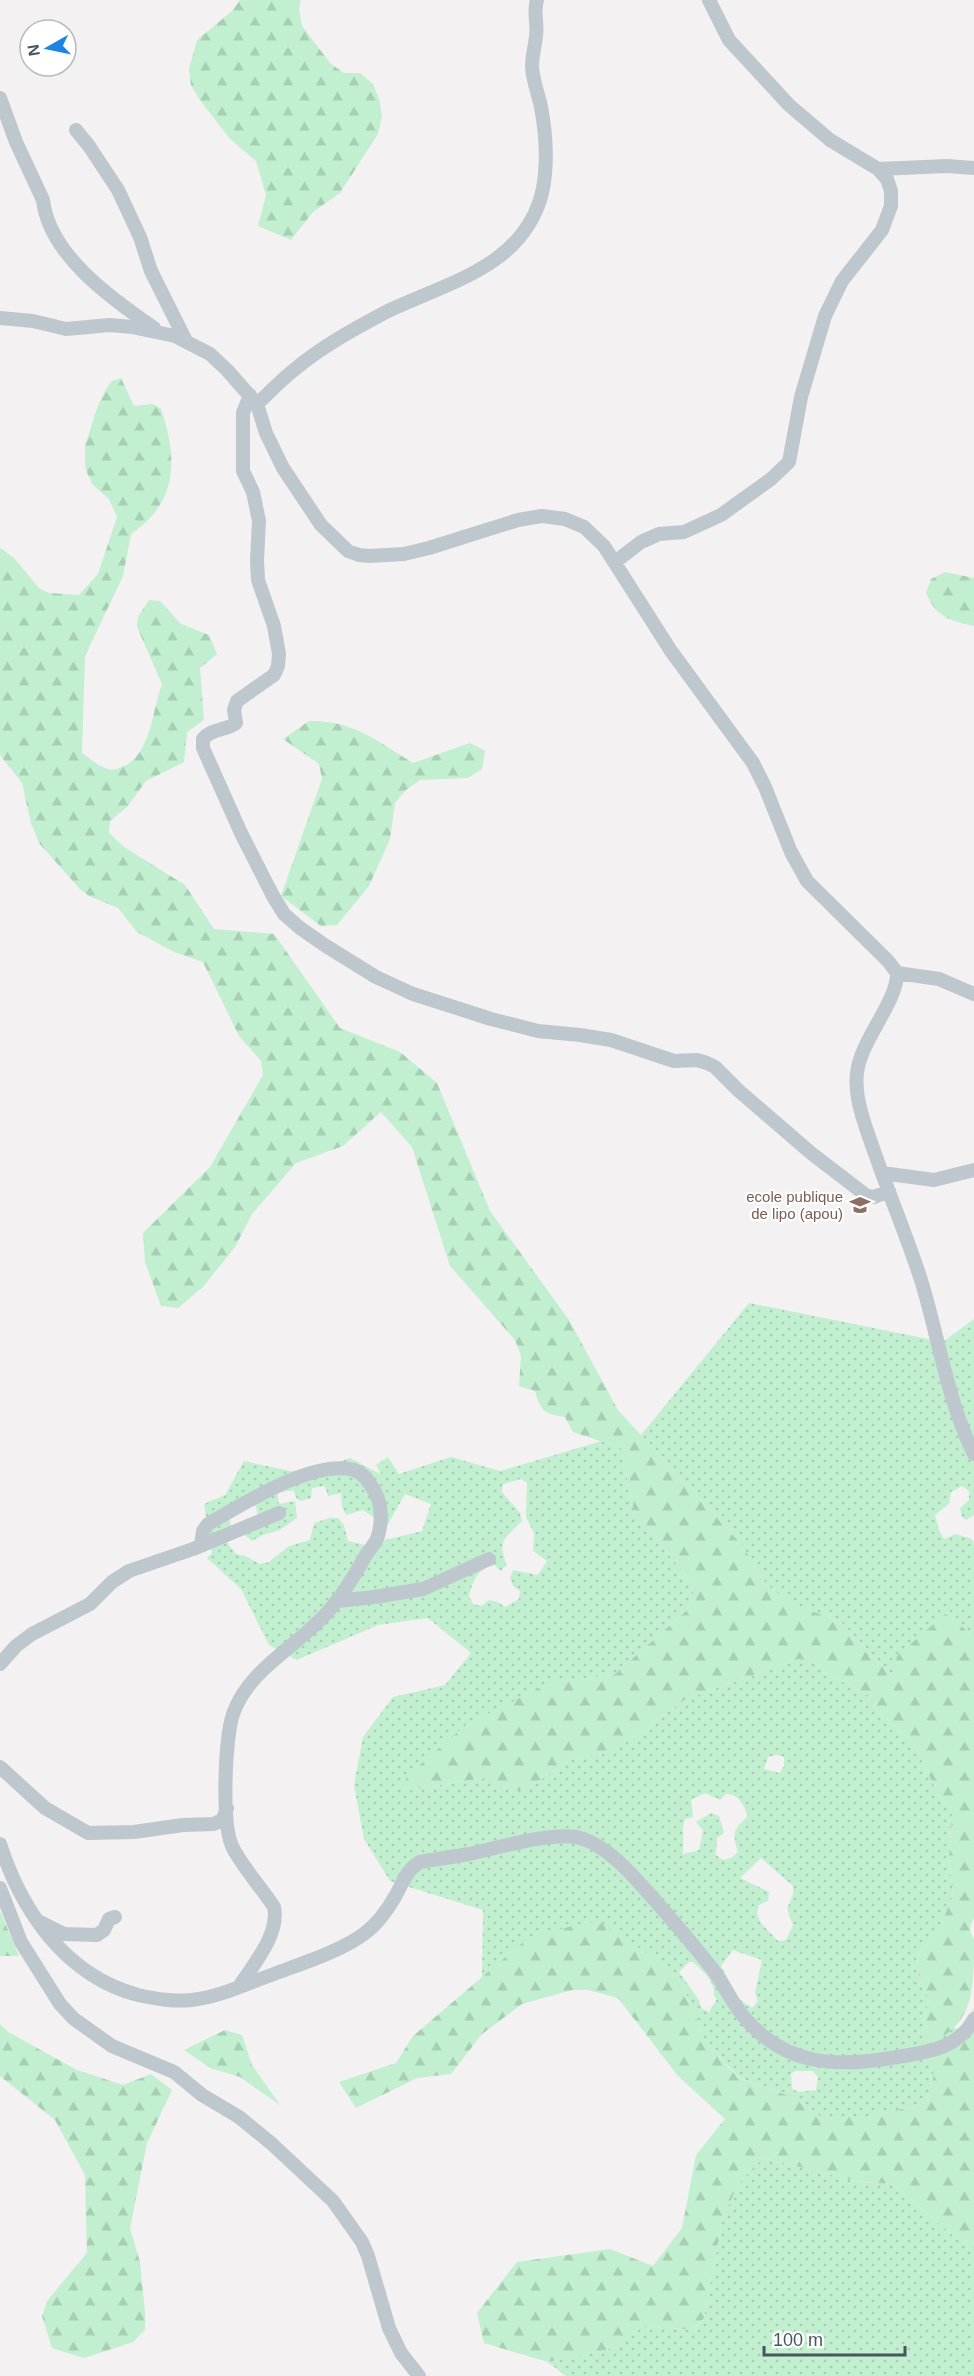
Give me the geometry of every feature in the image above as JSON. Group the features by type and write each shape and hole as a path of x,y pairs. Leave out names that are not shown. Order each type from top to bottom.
{"street":[{"path":"537,0 534,11 537,34 532,64 543,122 545,169 542,193 532,217 519,236 502,255 472,276 387,312 327,346 254,399 243,413 243,471 253,492 259,521 258,580 274,626 279,654 278,666 274,675 237,701 234,710 236,723 230,728 208,733 203,739 203,748 241,832 284,914 300,928 366,971 413,994 538,1031 611,1040 675,1061 697,1060 707,1063 715,1067 739,1091 811,1153 867,1196 874,1197 889,1191"},
{"path":"615,562 641,542 658,534 684,532 721,515 771,479 789,462 801,397 825,316 842,281 882,230 891,206 891,191 887,178 878,169 830,140 789,105 729,40 709,0"},
{"path":"0,98 16,142 43,200 53,233 100,288 160,332"},
{"path":"76,130 118,190 135,226 151,271 186,341"},
{"path":"878,169 947,166 974,168"},
{"path":"0,318 33,321 66,329 110,325 132,327 160,332 186,341 210,354 254,399 283,468 321,525 348,551 369,556 404,554 518,520 542,516 565,519 584,527 604,546 671,651 753,763 791,852 807,881 888,961 897,973 939,979 971,990"},
{"path":"897,973 895,986 862,1053 857,1072 860,1105 921,1280 958,1416 974,1454"},
{"path":"882,1173 934,1180 974,1170"},
{"path":"201,1545 203,1531 208,1524 271,1489 322,1469 356,1470 366,1478 379,1499 381,1518 378,1536 337,1600 324,1616 268,1664 247,1689 234,1712 228,1735 227,1829 232,1847 264,1891 274,1907 277,1918 275,1929 239,1987"},
{"path":"0,1664 16,1646 32,1634 90,1604 112,1582 129,1571 279,1513"},
{"path":"337,1600 374,1598 423,1588 489,1559"},
{"path":"0,1767 45,1808 88,1833 134,1832 183,1825 214,1824 222,1819 227,1808"},
{"path":"0,1844 14,1880 38,1921 65,1955 93,1977 128,1992 163,2001 194,2000 239,1987 359,1938 376,1924 390,1905 407,1874 413,1866 420,1862 532,1840 568,1837 589,1842 632,1875 715,1973 744,2017 771,2042 787,2052 817,2061 882,2060 938,2050 961,2036 974,2019"},
{"path":"0,1888 21,1942 60,2004 74,2019 112,2046 174,2072 202,2095 239,2116 333,2201 365,2249 388,2328 401,2353 419,2376"},
{"path":"38,1921 64,1934 97,1935 104,1930 109,1919 115,1917"}],"green space":[{"path":"240,0 301,0 299,9 302,26 331,64 344,73 360,73 373,84 379,99 382,116 378,134 340,193 313,212 291,240 258,226 266,195 256,161 230,139 191,85 189,69 197,40 232,11"},
{"path":"121,378 134,406 153,404 161,409 170,445 170,478 166,494 158,508 131,534 123,576 85,656 82,753 102,767 115,769 133,760 145,742 162,684 137,627 138,617 149,600 160,601 181,624 209,635 217,654 200,668 204,720 187,732 184,762 146,781 127,807 110,821 109,833 124,847 185,885 214,929 274,934 340,1028 400,1052 437,1083 490,1211 569,1320 618,1410 741,1544 767,1585 795,1606 839,1620 894,1678 897,1656 945,1614 952,1617 974,1638 974,1918 970,1928 974,1939 973,1976 968,2006 962,2018 941,2038 924,2045 924,2023 929,1999 919,1978 917,1956 938,1932 953,1895 949,1858 952,1813 938,1794 913,1742 876,1710 871,1697 826,1673 813,1661 797,1659 684,1700 632,1739 603,1754 569,1760 527,1789 512,1791 484,1778 402,1791 407,1776 467,1724 552,1682 614,1675 685,1612 694,1599 692,1584 633,1508 621,1448 573,1432 565,1417 548,1413 541,1407 535,1391 519,1386 521,1356 515,1340 450,1266 412,1147 381,1112 343,1146 296,1163 252,1214 235,1247 203,1287 178,1308 161,1306 145,1262 143,1233 210,1167 263,1075 261,1061 239,1036 203,962 174,952 137,932 118,908 89,896 80,889 39,843 31,823 22,783 0,755 0,548 13,557 40,589 49,593 79,595 98,574 117,517 109,499 93,485 88,475 85,466 85,446 97,408 106,389 112,381"},
{"path":"945,572 974,578 974,626 945,617 930,601 926,593 931,579"},
{"path":"309,721 339,724 352,728 413,763 470,743 485,751 482,769 468,778 420,780 406,790 395,803 390,839 369,886 337,925 321,926 281,896 322,779 319,764 283,739"},
{"path":"749,1303 943,1342 974,1319 974,1515 966,1520 962,1517 960,1508 969,1500 969,1491 962,1486 951,1492 949,1504 935,1515 944,1539 956,1534 972,1539 974,1544 974,1638 952,1617 895,1679 839,1620 794,1606 767,1585 741,1544 641,1435"},
{"path":"602,1441 621,1448 633,1508 692,1584 694,1599 685,1612 614,1675 553,1682 402,1791 485,1778 512,1791 527,1789 569,1760 602,1754 632,1739 684,1700 797,1659 813,1661 826,1673 871,1697 876,1710 913,1742 938,1794 952,1813 949,1858 953,1895 938,1932 917,1956 919,1978 929,1999 924,2023 960,2029 974,2008 974,2050 967,2040 934,2075 926,2103 868,2117 821,2117 795,2098 739,2078 705,2040 678,1979 528,1938 482,1978 483,1910 390,1881 364,1839 354,1785 363,1737 393,1697 445,1685 471,1653 428,1618 378,1625 297,1660 269,1645 241,1589 207,1558 212,1553 204,1504 225,1495 244,1461 305,1474 350,1458 382,1475 376,1465 388,1457 399,1474 451,1457 500,1471","holes":["521,1479 527,1483 526,1517 534,1533 533,1551 547,1561 538,1575 513,1570 510,1578 513,1586 520,1591 519,1599 505,1607 489,1600 482,1606 473,1604 469,1596 475,1580 484,1569 495,1565 500,1571 507,1565 503,1550 504,1540 522,1521 520,1513 502,1492 503,1484","325,1486 328,1496 341,1493 342,1507 346,1515 363,1510 387,1526 405,1494 431,1504 422,1531 365,1545 348,1541 344,1525 338,1518 330,1518 314,1523 310,1540 289,1546 269,1562 260,1564 236,1554 226,1541 233,1536 229,1517 252,1505 256,1506 259,1522 240,1531 252,1541 280,1530 297,1518 295,1501 279,1504 277,1493 293,1490 297,1499 301,1501 311,1498 312,1488","776,1755 784,1757 784,1766 780,1773 764,1769 768,1757","705,1793 720,1800 726,1794 738,1798 748,1816 735,1832 738,1852 731,1858 723,1860 716,1855 717,1838 724,1833 719,1816 711,1813 696,1822 703,1830 699,1850 683,1854 685,1819 693,1817 691,1800","761,1858 793,1886 793,1894 787,1909 793,1925 786,1940 778,1941 760,1922 757,1913 759,1905 768,1901 769,1892 740,1878","733,1950 762,1960 755,1993 758,2001 752,2008 739,1999 721,1966","689,1962 693,1962 708,1977 717,1999 709,2012 701,2008 699,2000 679,1972","813,2071 818,2077 816,2090 799,2092 792,2089 791,2073"]},
{"path":"0,1911 19,1956 0,1956"},
{"path":"587,1922 603,1924 667,1967 678,1979 686,1993 705,2040 738,2078 795,2098 821,2117 868,2117 926,2103 934,2075 929,2060 953,2049 967,2039 974,2050 974,2244 955,2237 892,2184 860,2182 763,2158 739,2183 723,2217 704,2318 692,2330 642,2325 615,2348 548,2362 484,2343 477,2313 517,2262 610,2249 653,2266 682,2228 696,2155 725,2119 678,2076 618,1998 588,1990 572,1990 522,2004 482,2034 451,2074 417,2078 356,2108 339,2082 396,2063 413,2036 528,1938"},
{"path":"0,2024 8,2032 77,2070 123,2085 151,2074 172,2090 147,2143 130,2228 140,2262 145,2313 145,2330 133,2342 84,2358 52,2348 42,2316 47,2301 87,2253 85,2175 55,2120 0,2076"},
{"path":"225,2030 242,2035 252,2065 280,2105 240,2077 210,2068 184,2050"},
{"path":"763,2158 860,2182 892,2184 955,2237 974,2244 974,2376 566,2376 548,2362 615,2348 642,2325 692,2330 704,2318 723,2217 739,2183"}],"place":[{"name":"ecole publique de lipo (apou)","path":"860,1205"}]}
